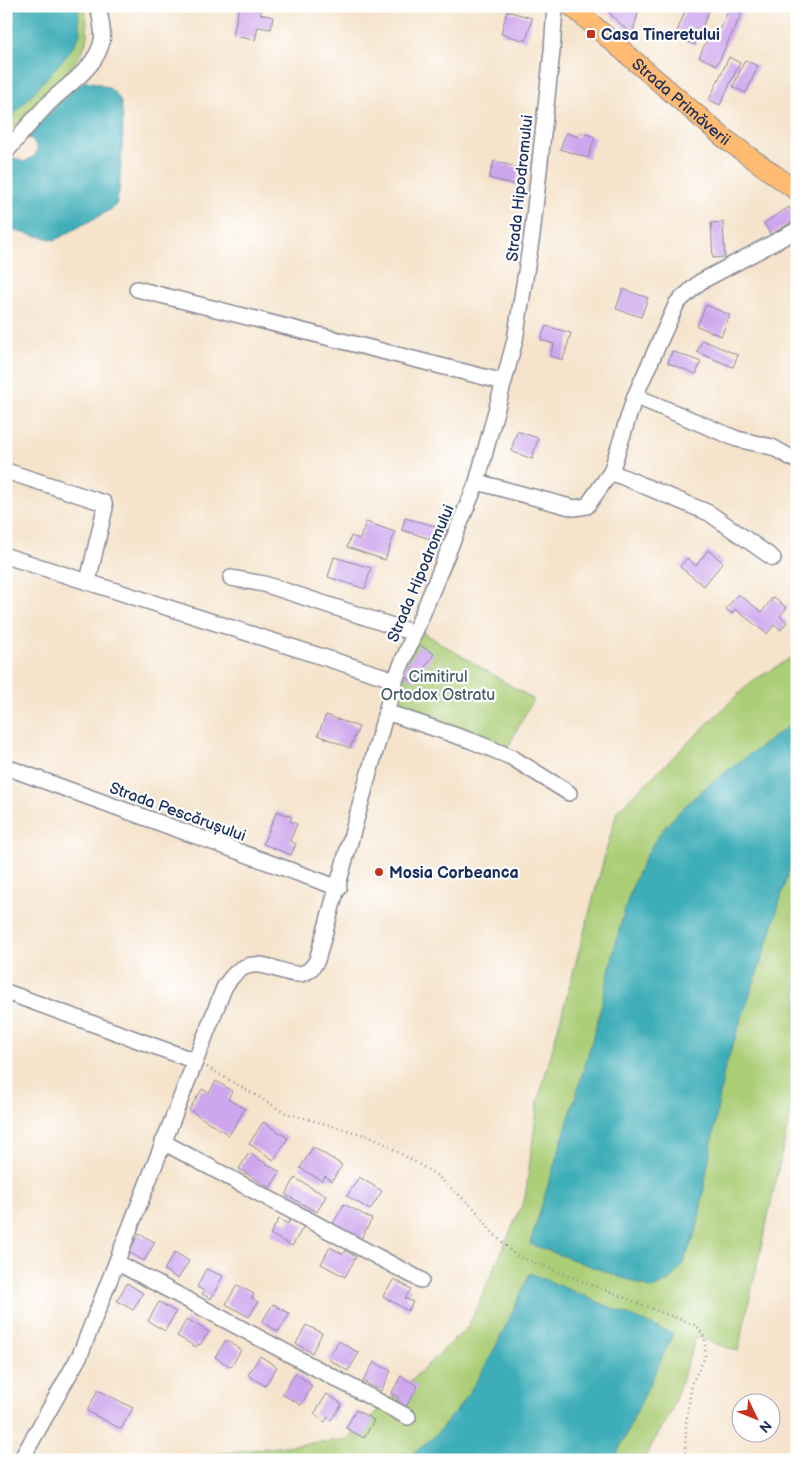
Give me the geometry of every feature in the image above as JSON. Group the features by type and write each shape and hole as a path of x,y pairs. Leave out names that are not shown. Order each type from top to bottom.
{"main road":[{"name":"Strada Primăverii","path":"571,6 724,138 797,191"}],"street":[{"path":"6,152 32,120 85,71 96,56 102,41 98,6"},
{"name":"Strada Hipodromului","path":"195,1061 224,988 232,975 242,967 252,964 293,974 304,974 313,968 339,888 395,680 477,482 515,340 526,283 551,60 555,6"},
{"path":"477,482 574,508 587,506 611,472 635,396 676,303 700,282 797,230"},
{"path":"138,289 504,382"},
{"path":"635,396 737,439 772,447 797,461"},
{"path":"6,471 104,503 105,508 88,581"},
{"path":"611,472 709,513 773,558"},
{"path":"6,556 395,680"},
{"path":"231,578 264,584 414,633"},
{"path":"386,712 472,741 511,757 570,793"},
{"name":"Strada Pescărușului","path":"6,767 339,888"},
{"path":"6,992 195,1061 118,1263 80,1355 21,1460"},
{"path":"163,1142 421,1280"},
{"path":"118,1263 408,1417"}],"path":[{"path":"195,1061 286,1113 375,1138 435,1174 475,1209 490,1230 515,1256 696,1326 705,1338 705,1357 692,1383 686,1422 685,1460"}],"green space":[{"path":"6,6 84,6 87,31 85,45 70,68 6,136"},
{"name":"Cimitirul Ortodox Ostratu","path":"417,629 533,699 507,749 394,708"},
{"path":"797,654 797,1085 738,1351 696,1337 671,1412 643,1460 161,1460 348,1439 468,1327 525,1198 538,1102 617,811 751,682"}],"water":[{"path":"6,6 78,6 80,35 69,53 6,123"},
{"path":"85,81 109,88 119,98 121,105 123,115 122,143 119,192 116,205 55,240 6,229 6,160 10,156 24,162 36,155 37,146 27,136 71,91"},
{"path":"797,722 797,849 794,853 770,935 724,1071 697,1229 683,1264 670,1280 653,1289 530,1244 595,1030 628,900 648,851 675,816 705,788 786,728"},
{"path":"530,1273 673,1334 614,1460 403,1460 431,1439 476,1382 510,1317"}],"building":[{"path":"239,6 262,6 260,14 273,17 271,29 258,27 255,40 233,36"},
{"path":"602,6 640,6 632,35"},
{"path":"687,6 711,6 695,45 675,37"},
{"path":"730,7 742,13 717,65 699,57 711,31 717,34"},
{"path":"507,11 532,18 526,41 501,34"},
{"path":"729,57 740,63 720,105 709,100"},
{"path":"745,60 758,66 746,93 733,87"},
{"path":"580,132 595,137 588,158 560,149 566,133 578,137"},
{"path":"494,161 520,168 515,185 489,178"},
{"path":"789,207 796,219 771,235 764,223"},
{"path":"723,222 725,257 713,258 711,223"},
{"path":"623,289 648,298 641,317 616,309"},
{"path":"706,305 730,315 721,336 697,326"},
{"path":"546,326 571,333 563,360 550,356 554,344 541,340"},
{"path":"702,340 738,355 733,367 697,352"},
{"path":"672,351 701,362 696,374 668,363"},
{"path":"517,431 538,438 532,459 511,451"},
{"path":"405,518 447,529 443,543 402,530"},
{"path":"366,522 395,532 385,560 347,547 351,536 360,539"},
{"path":"708,550 723,562 704,586 680,567 687,558 696,566"},
{"path":"334,557 371,568 365,589 328,577"},
{"path":"738,594 762,612 773,597 787,608 780,616 787,622 781,630 774,625 767,634 735,609 732,614 726,609"},
{"path":"420,645 434,654 419,676 412,680 404,676 405,667"},
{"path":"326,715 359,727 350,748 318,735"},
{"path":"277,811 292,817 290,821 297,824 290,841 296,844 291,855 263,844"},
{"path":"216,1081 232,1091 228,1099 245,1109 229,1135 189,1110 202,1089 209,1093"},
{"path":"263,1122 288,1138 274,1160 249,1144"},
{"path":"313,1147 342,1165 332,1181 325,1176 322,1181 300,1168"},
{"path":"249,1153 280,1172 270,1188 239,1169"},
{"path":"359,1177 382,1191 370,1210 347,1196"},
{"path":"295,1178 326,1196 317,1212 286,1195"},
{"path":"344,1204 372,1219 359,1242 331,1227"},
{"path":"291,1218 304,1226 292,1246 270,1234 279,1219 288,1224"},
{"path":"139,1234 155,1242 144,1261 129,1252"},
{"path":"330,1247 343,1254 346,1251 356,1257 345,1277 321,1264"},
{"path":"175,1252 189,1261 178,1279 164,1270"},
{"path":"206,1269 223,1276 211,1299 202,1294 204,1291 197,1287"},
{"path":"394,1279 411,1289 405,1298 413,1302 408,1311 383,1296"},
{"path":"127,1283 143,1293 133,1310 117,1301"},
{"path":"237,1285 254,1294 252,1298 258,1302 249,1317 226,1304"},
{"path":"159,1302 176,1312 165,1331 148,1321"},
{"path":"273,1304 290,1314 278,1332 262,1322"},
{"path":"187,1319 209,1332 200,1345 198,1344 196,1347 177,1336"},
{"path":"306,1325 322,1333 312,1353 296,1344"},
{"path":"226,1340 241,1350 231,1367 215,1357"},
{"path":"339,1341 359,1353 348,1371 328,1359"},
{"path":"260,1356 277,1367 265,1386 248,1375"},
{"path":"374,1362 391,1371 381,1391 363,1381"},
{"path":"296,1373 312,1386 301,1405 282,1394"},
{"path":"401,1376 418,1386 406,1407 397,1401 399,1398 391,1394"},
{"path":"98,1390 133,1408 121,1429 87,1411"},
{"path":"327,1394 342,1404 331,1420 328,1417 325,1422 314,1414"},
{"path":"356,1410 374,1420 364,1438 346,1428"}],"place":[{"name":"Casa Tineretului","path":"591,34"},
{"name":"Mosia Corbeanca","path":"379,872"}]}
